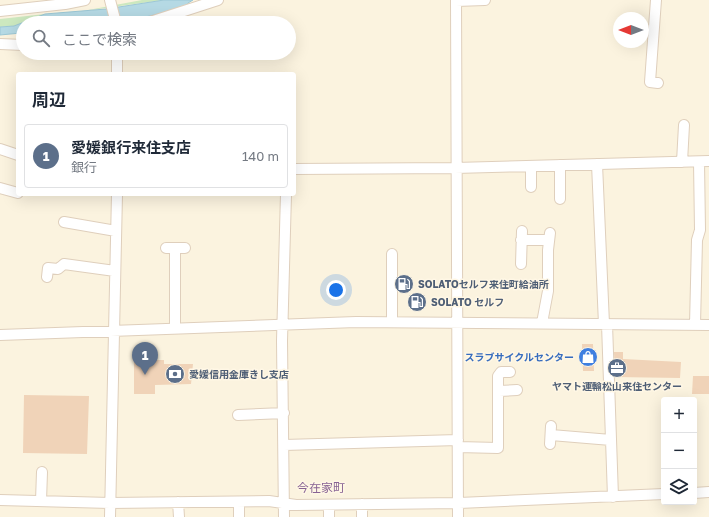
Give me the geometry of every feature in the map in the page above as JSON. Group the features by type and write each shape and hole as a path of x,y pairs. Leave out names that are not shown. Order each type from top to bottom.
{"street":[{"path":"0,10 65,4 85,0"},
{"path":"110,0 114,16"},
{"path":"169,16 218,0"},
{"path":"458,517 456,0 485,0"},
{"path":"656,0 650,82 658,83"},
{"path":"0,44 16,45"},
{"path":"117,60 117,72"},
{"path":"682,162 684,125"},
{"path":"0,149 16,154"},
{"path":"296,169 456,168 704,162 700,230 697,240 695,325"},
{"path":"597,164 613,497"},
{"path":"560,165 560,198"},
{"path":"531,166 532,187"},
{"path":"0,188 16,192"},
{"path":"110,517 117,196"},
{"path":"284,517 283,325 286,196"},
{"path":"64,222 116,231"},
{"path":"521,264 522,235 550,236 548,292 542,323"},
{"path":"175,248 175,329"},
{"path":"392,254 392,322"},
{"path":"47,277 48,268 58,269 64,264 115,271"},
{"path":"0,335 392,322 709,325"},
{"path":"284,445 458,443 498,448 498,376 501,372 510,372"},
{"path":"499,390 517,390"},
{"path":"238,415 284,413"},
{"path":"551,435 611,440"},
{"path":"41,501 42,472"},
{"path":"697,493 709,492"},
{"path":"0,500 110,503 269,501 296,505 329,505 458,503 661,494"},
{"path":"178,502 179,517"},
{"path":"239,502 239,517"},
{"path":"362,504 362,517"},
{"path":"329,505 329,517"}],"green space":[{"path":"142,0 164,0 83,11"},
{"path":"45,14 40,16 27,16"},
{"path":"16,17 16,25 0,27 0,19"}],"water":[{"path":"164,0 193,0 188,3 188,6 150,16 40,16 45,14 106,9"},
{"path":"16,25 16,33 0,35 0,27"}],"building":[{"name":"スラブサイクルセンター","path":"582,344 593,344 594,371 583,371"},
{"path":"614,352 623,352 623,359 681,362 680,378 615,377"},
{"path":"134,356 156,356 156,360 164,360 164,364 193,364 191,384 155,385 155,394 134,394"},
{"path":"693,376 709,376 709,394 692,394"},
{"path":"24,395 89,396 87,454 23,453"}],"place":[{"name":"SOLATOセルフ来住町給油所","path":"404,284"},
{"name":"SOLATO セルフ","path":"417,302"},
{"name":"スラブサイクルセンター","path":"588,357"},
{"name":"ヤマト運輸松山来住センター","path":"617,368"},
{"name":"愛媛信用金庫きし支店","path":"175,374"},
{"name":"愛媛銀行来住支店","path":"145,375"}],"district":[{"name":"今在家町","path":"321,488"}]}
